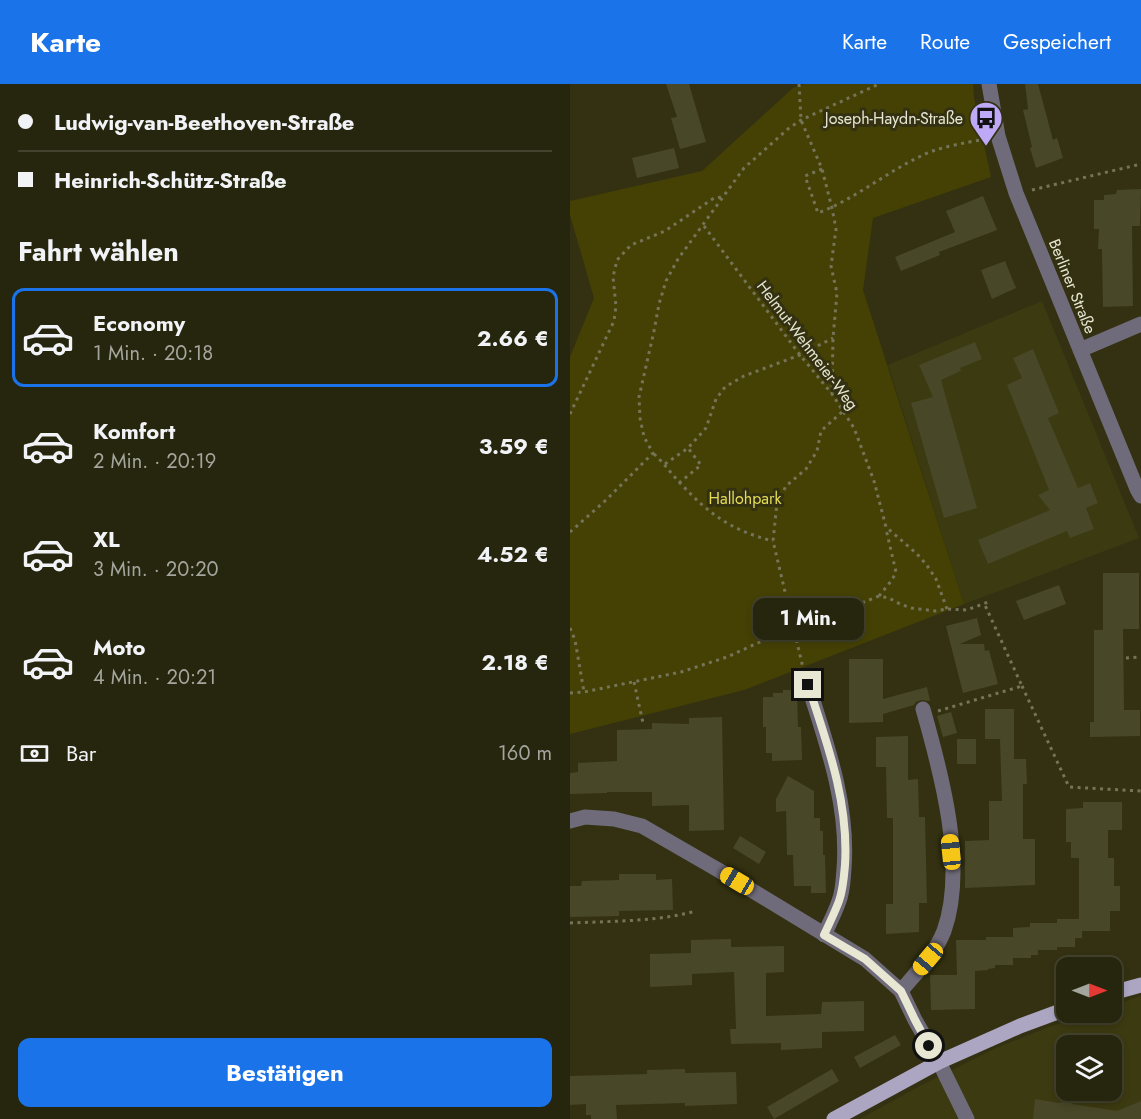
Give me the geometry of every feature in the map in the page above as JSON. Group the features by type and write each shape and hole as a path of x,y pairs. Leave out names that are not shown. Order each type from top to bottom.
{"main road":[{"path":"1122,990 1141,985"},
{"path":"834,1119 939,1062 1020,1026 1056,1013"}],"street":[{"name":"Berliner Straße","path":"989,84 998,136 1016,193 1141,496"},
{"path":"1080,351 1141,324"},
{"path":"808,685 837,779 845,825 845,855 840,900 824,935"},
{"path":"901,991 928,959 943,933 950,910 951,852 945,793 924,712"},
{"path":"570,821 585,818 614,819 642,826 865,959 901,991 967,1119"}],"path":[{"path":"799,84 801,120 822,170 836,229 831,266 837,293 832,394"},
{"path":"773,541 753,536 730,526 706,510 653,453 644,437 639,397 658,304 666,281 678,259 744,168 801,120 879,84"},
{"path":"822,170 805,176 818,213 832,208 924,154 998,136"},
{"path":"1016,193 1141,164"},
{"path":"570,414 614,321 616,306 613,277 617,260 631,245 665,231 714,198 723,197"},
{"name":"Helmut-Wehmeier-Weg","path":"703,226 832,394 854,428 874,481 896,572 879,596"},
{"path":"665,464 688,448 706,428 716,399 725,387 744,376 800,355 833,338"},
{"path":"808,685 773,541 777,503 786,486 806,469 817,451 821,431 843,411"},
{"path":"679,483 701,465 688,448"},
{"path":"570,532 653,453"},
{"path":"886,527 926,564 936,579 947,609"},
{"path":"570,693 585,692 681,672 727,657 793,627 815,622 879,596 890,598 911,608 935,611 967,610 986,603 1069,787 1141,791"},
{"path":"570,628 575,640 585,692"},
{"path":"1126,658 1141,657"},
{"path":"634,682 643,723"},
{"path":"924,712 1022,686"},
{"path":"570,922 652,919 696,911"}],"shaded area":[{"path":"1042,301 1139,538 964,604 888,365"},
{"path":"1141,996 1141,1119 860,1119 996,1048 1061,1023 1122,1023 1122,1003"}],"green space":[{"name":"Hallohpark","path":"805,84 973,84 991,177 873,218 863,290 964,604 744,690 570,734 570,357 594,298 570,215 570,201 702,171 793,88"}],"building":[{"path":"666,84 689,84 706,142 680,149 671,118 677,117"},
{"path":"1025,84 1038,84 1053,140 1057,138 1063,158 1036,168 1023,110 1028,109"},
{"path":"674,148 679,168 637,178 632,158"},
{"path":"1141,189 1140,226 1132,226 1133,306 1103,307 1102,249 1098,249 1099,229 1094,229 1094,200 1104,200 1104,195 1116,194 1117,190"},
{"path":"983,196 997,230 939,252 940,255 901,271 895,257 955,232 946,211"},
{"path":"1005,261 1016,288 992,299 981,270"},
{"path":"975,342 982,359 960,368 961,371 941,380 977,508 944,518 911,403 933,397 919,365"},
{"path":"1033,349 1059,413 1048,418 1078,488 1090,483 1098,503 1086,508 1094,529 1070,538 1067,531 988,564 978,540 1050,510 1038,495 1049,490 1007,385 1022,378 1013,358"},
{"path":"1103,573 1139,573 1139,629 1123,629 1124,710 1140,710 1140,736 1090,737 1090,722 1094,722 1094,630 1103,630"},
{"path":"1059,585 1066,604 1024,620 1016,601"},
{"path":"977,618 981,635 960,644 984,644 985,651 989,650 998,684 963,693 946,626"},
{"path":"849,659 883,659 883,699 927,687 930,701 921,700 914,705 883,714 883,722 849,723"},
{"path":"783,690 797,690 802,760 772,761 772,753 766,753 763,697 773,697 773,693 783,693"},
{"path":"985,709 1014,709 1014,759 1026,759 1027,784 1023,784 1023,839 1035,839 1035,885 965,888 965,841 989,840 989,801 1002,801 1000,739 985,739"},
{"path":"951,712 957,733 943,737 937,716"},
{"path":"722,717 724,830 689,831 689,805 652,806 652,792 570,794 570,773 578,772 578,763 617,761 617,730 652,729 652,723 689,724 689,718"},
{"path":"908,736 908,780 918,779 919,817 925,817 927,903 919,903 919,932 886,934 886,904 893,904 893,818 887,818 886,767 876,767 876,737"},
{"path":"957,739 976,739 976,764 957,764"},
{"path":"788,776 814,791 814,818 820,818 820,831 823,831 826,893 811,893 811,886 794,886 793,855 787,855 786,811 776,812 776,799"},
{"path":"1083,802 1122,802 1122,830 1108,830 1108,858 1114,858 1114,886 1120,886 1120,911 1110,911 1110,931 1082,931 1082,938 1075,938 1075,947 1038,950 1038,955 1031,955 1031,958 1013,958 1013,965 995,965 995,968 975,971 975,1009 931,1010 930,975 957,975 956,940 1013,937 1013,928 1030,927 1030,923 1057,923 1057,919 1079,919 1079,858 1071,858 1071,842 1066,842 1066,809 1083,808"},
{"path":"740,836 766,852 759,864 733,848"},
{"path":"619,874 656,874 656,880 672,879 673,910 619,911 619,916 570,917 570,886 581,886 582,881 619,880"},
{"path":"731,939 731,947 784,946 784,972 766,973 766,1016 821,1014 822,1002 864,1001 864,1031 822,1032 822,1048 781,1050 781,1043 731,1044 730,1029 736,1029 734,972 692,974 692,985 650,987 650,954 691,953 691,940"},
{"path":"895,1035 901,1045 860,1068 854,1057"},
{"path":"685,1069 685,1073 736,1072 737,1104 616,1105 617,1119 591,1119 591,1115 586,1115 586,1104 570,1105 570,1076 647,1074 647,1070"},
{"path":"832,1069 839,1081 774,1119 767,1107"},
{"path":"1035,1099 1059,1103 1071,1101 1072,1104 1117,1111 1141,1101 1141,1119 1033,1119"}],"place":[{"name":"Joseph-Haydn-Straße","path":"986,147"}],"route":[{"path":"808,685 837,779 845,825 845,855 840,900 824,935 865,959 901,991 929,1046"}]}
